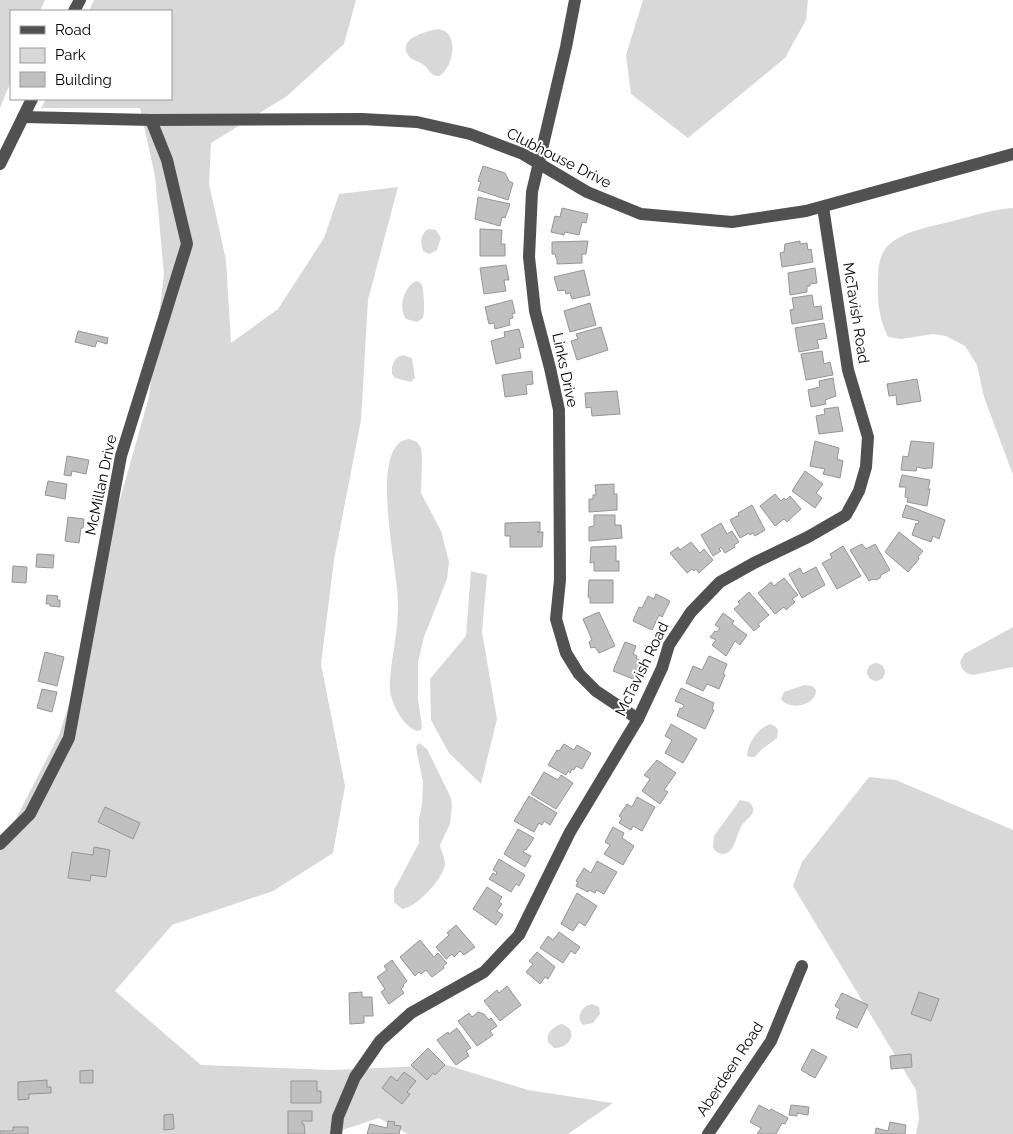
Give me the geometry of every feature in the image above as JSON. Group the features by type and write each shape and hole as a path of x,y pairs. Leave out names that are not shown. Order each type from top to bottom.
{"street":[{"name":"Links Drive","path":"575,0 532,192 529,258 535,311 559,410 560,580 556,619 566,653 579,674 596,691 638,719"},
{"path":"0,164 32,100"},
{"name":"Clubhouse Drive","path":"23,117 151,120 362,119 417,122 470,134 523,154 587,192 641,214 732,222 789,215 823,207 1013,154"},
{"name":"McMillan Drive","path":"0,844 30,814 69,738 121,456 186,244 166,160 151,120"},
{"name":"McTavish Road","path":"336,1134 338,1117 355,1077 380,1041 411,1012 484,972 519,935 570,832 638,719 662,668 669,645 690,612 720,582 808,537 846,514 859,491 866,467 868,437 848,370 823,207"},
{"name":"Aberdeen Road","path":"708,1134 771,1041 802,966"}],"green space":[{"path":"0,0 45,0 40,10 10,10 10,83 0,108"},
{"path":"94,0 356,0 344,44 287,96 211,143 209,184 226,260 231,343 278,309 324,238 339,194 398,187 368,300 361,420 334,560 321,664 345,786 333,853 273,891 172,925 115,991 201,1065 332,1070 447,1065 528,1090 613,1103 568,1134 408,1134 379,1118 330,1134 0,1134 0,842 8,834 59,735 86,652 111,531 149,397 164,274 155,176 140,108 41,108 45,100 172,100 172,10 89,10"},
{"path":"643,0 808,0 806,20 785,58 688,138 631,94 626,55"},
{"path":"438,29 445,31 450,36 452,50 448,66 444,72 436,76 424,65 411,59 406,49 407,44 415,36"},
{"path":"1013,208 1013,475 984,397 977,365 965,346 946,336 933,334 901,339 888,337 881,318 878,272 884,251 889,244 905,234 990,211"},
{"path":"428,229 436,230 441,238 437,250 429,254 423,251 421,242 423,234"},
{"path":"416,281 420,282 422,286 424,302 423,318 417,322 406,319 402,309 405,292"},
{"path":"403,355 412,358 415,378 411,382 395,378 392,374 394,362"},
{"path":"409,439 417,442 421,448 421,493 441,531 449,562 447,579 424,637 418,662 418,699 422,726 421,730 417,731 407,725 399,715 390,692 398,605 388,516 388,468 394,450 404,440"},
{"path":"471,571 487,575 482,632 497,719 481,784 449,753 431,720 430,679 466,636"},
{"path":"1013,627 1013,667 973,675 964,671 960,662 964,654"},
{"path":"876,663 882,666 885,672 882,678 876,681 870,678 867,672 870,666"},
{"path":"804,685 812,686 816,690 812,700 796,706 785,703 781,699 784,692"},
{"path":"770,724 778,730 777,738 755,757 749,757 747,755 748,750 754,736"},
{"path":"419,743 427,749 451,798 452,806 450,824 440,845 445,864 440,877 414,904 402,909 394,902 394,890 419,843 419,819 423,782 416,747"},
{"path":"869,777 896,780 1013,830 1013,1134 916,1134 919,1118 916,1090 793,886 802,862"},
{"path":"740,800 749,802 753,808 752,814 742,825 730,851 722,854 719,853 713,847 714,836"},
{"path":"592,1004 599,1007 600,1014 593,1023 583,1025 580,1019 581,1012 585,1007"},
{"path":"561,1024 567,1026 570,1030 571,1038 565,1045 554,1048 548,1042 548,1036 552,1029"}],"building":[{"path":"483,166 505,173 509,181 513,183 508,200 478,190 481,182 478,181"},
{"path":"478,197 510,204 505,218 502,217 500,226 475,219"},
{"path":"562,208 588,214 586,223 582,222 579,235 565,232 564,235 551,232 555,216 560,217"},
{"path":"480,229 502,230 501,244 505,244 505,256 480,256"},
{"path":"588,241 586,254 582,254 582,263 557,264 555,254 552,254 552,242"},
{"path":"800,241 800,244 807,243 808,250 811,249 813,262 782,267 780,253 784,252 785,244"},
{"path":"506,265 509,280 504,280 506,291 484,294 480,268"},
{"path":"815,268 817,283 807,286 807,292 790,295 788,273"},
{"path":"584,270 590,295 572,299 570,293 566,294 565,290 558,291 554,277"},
{"path":"812,295 814,307 821,306 823,319 792,324 790,310 794,309 792,298"},
{"path":"512,300 515,313 512,314 513,318 509,319 510,325 495,329 494,323 489,324 485,307"},
{"path":"590,303 596,325 570,332 564,311"},
{"path":"824,323 827,338 817,340 819,348 799,352 795,328"},
{"path":"601,327 608,350 577,360 571,341 578,339 576,334"},
{"path":"519,329 524,347 519,348 521,358 496,364 491,341 505,337 504,332"},
{"path":"78,331 108,338 107,344 97,341 95,347 75,342"},
{"path":"822,351 824,364 830,362 833,375 806,380 801,354"},
{"path":"532,371 533,384 526,385 527,394 505,397 502,375"},
{"path":"833,378 836,396 825,400 826,404 811,407 808,390 820,387 819,381"},
{"path":"917,379 921,401 897,405 896,395 889,396 887,384"},
{"path":"617,391 620,414 592,416 591,407 586,408 585,393"},
{"path":"838,407 843,431 819,434 816,416 825,414 824,409"},
{"path":"815,441 839,448 837,459 843,461 840,478 823,474 825,469 810,466"},
{"path":"911,441 934,443 932,468 917,467 916,471 901,470 903,456 908,457"},
{"path":"67,456 89,460 86,474 72,471 71,476 64,475"},
{"path":"805,471 823,484 816,493 822,498 815,508 792,491"},
{"path":"902,475 930,480 927,506 907,502 908,498 905,497 906,487 899,487"},
{"path":"48,481 67,484 65,499 45,495"},
{"path":"614,484 614,494 617,494 617,510 589,512 589,499 593,499 593,495 596,495 595,485"},
{"path":"775,494 781,501 784,498 786,500 790,496 801,509 787,522 784,519 775,526 760,506"},
{"path":"752,505 765,530 755,536 753,533 750,535 749,533 740,538 730,520"},
{"path":"906,505 945,520 939,539 933,536 931,542 912,535 916,523 918,524 919,521 902,517"},
{"path":"594,515 615,515 615,525 621,525 622,538 589,541 589,527 594,526"},
{"path":"68,517 84,519 79,543 65,541"},
{"path":"540,522 540,531 537,532 543,532 542,547 510,547 510,536 505,536 505,523"},
{"path":"721,523 727,534 732,531 739,542 725,553 721,547 719,549 721,551 713,556 701,535"},
{"path":"899,532 923,551 908,572 885,552"},
{"path":"691,542 700,553 704,549 713,560 699,573 696,569 694,571 692,569 687,573 670,553 678,547 680,550"},
{"path":"862,544 866,549 875,544 890,570 876,580 869,581 850,550"},
{"path":"616,546 616,561 619,561 619,571 594,571 594,562 590,563 591,547"},
{"path":"843,546 861,576 837,589 822,563 832,558 830,554"},
{"path":"37,554 54,555 53,568 36,567"},
{"path":"13,566 27,567 26,583 12,582"},
{"path":"816,567 825,585 802,598 789,574 800,568 803,574"},
{"path":"784,578 798,595 792,599 795,602 786,610 784,607 775,614 758,593 771,582 774,586"},
{"path":"589,580 613,580 613,603 590,603 590,597 588,597"},
{"path":"749,592 769,615 758,624 760,626 754,631 734,609 740,604 738,602"},
{"path":"656,594 670,601 662,617 659,615 652,630 633,621 639,607 642,608 648,596 654,599"},
{"path":"47,595 58,596 57,600 60,600 60,607 46,604"},
{"path":"599,612 615,646 599,653 595,647 591,648 589,642 592,640 583,619"},
{"path":"723,613 734,621 732,624 747,635 740,645 735,641 726,656 712,645 716,640 710,637 720,628 715,625"},
{"path":"625,642 636,646 633,654 637,656 639,665 633,679 613,671"},
{"path":"45,652 64,657 57,686 38,681"},
{"path":"709,656 727,664 719,689 707,684 703,691 686,683 693,666 702,670"},
{"path":"681,688 714,703 712,709 714,710 705,729 677,716 680,708 682,709 684,705 675,701"},
{"path":"42,689 57,692 52,712 37,708"},
{"path":"671,724 697,739 683,763 665,753 672,740 665,736"},
{"path":"564,744 574,750 577,745 591,753 582,769 576,766 570,773 568,771 566,775 548,765 557,750 559,751"},
{"path":"657,760 676,773 664,790 668,792 660,804 642,791 650,779 644,775"},
{"path":"544,772 558,780 561,775 573,783 556,809 531,794"},
{"path":"529,796 557,813 550,825 544,821 542,825 539,823 534,832 514,821"},
{"path":"637,797 655,807 642,831 633,826 631,830 619,823 622,818 619,816 627,804 632,807"},
{"path":"105,807 140,823 133,839 98,822"},
{"path":"613,827 624,833 622,838 634,846 623,865 604,854 610,845 605,842"},
{"path":"518,829 534,838 523,852 531,856 525,867 504,854"},
{"path":"94,847 110,850 106,877 91,875 90,881 68,878 72,852 93,855"},
{"path":"499,859 525,875 519,886 516,884 511,892 489,879 493,873 496,875 497,872 493,870"},
{"path":"597,861 617,872 604,894 596,890 595,893 589,890 588,892 576,886 578,882 576,881 584,868 591,873"},
{"path":"487,887 502,897 499,902 502,904 497,911 503,915 496,925 473,909"},
{"path":"577,893 597,906 585,926 579,922 573,931 561,924"},
{"path":"456,925 475,947 464,955 460,951 454,957 452,954 446,959 436,947 449,935 447,933"},
{"path":"559,932 580,947 575,954 571,951 563,963 540,948 548,936 553,940"},
{"path":"420,940 434,957 438,953 447,963 443,966 444,968 432,977 426,970 421,974 419,972 415,976 400,957"},
{"path":"537,952 555,967 548,979 545,977 540,984 526,972 533,964 529,961"},
{"path":"392,960 407,981 401,989 404,993 389,1004 381,992 385,989 377,977 387,970 384,966"},
{"path":"507,986 521,1005 500,1021 484,1001 497,990 499,993"},
{"path":"362,992 362,997 372,997 373,1016 364,1016 364,1023 350,1024 349,993"},
{"path":"919,992 939,999 931,1021 911,1014"},
{"path":"842,993 868,1005 857,1028 836,1018 840,1009 835,1006"},
{"path":"478,1012 484,1014 489,1020 491,1018 497,1026 490,1031 493,1035 477,1046 458,1021 469,1013 472,1017"},
{"path":"457,1028 471,1048 466,1051 469,1056 456,1065 437,1040"},
{"path":"428,1048 445,1065 435,1075 433,1073 427,1080 411,1065"},
{"path":"812,1049 827,1057 815,1078 801,1070"},
{"path":"911,1054 912,1067 891,1069 890,1056"},
{"path":"93,1070 93,1083 80,1083 80,1071"},
{"path":"404,1072 416,1081 407,1092 410,1094 402,1104 382,1088 391,1076 397,1081"},
{"path":"47,1080 47,1087 51,1087 51,1093 29,1094 29,1099 18,1100 18,1082"},
{"path":"291,1081 317,1081 317,1091 321,1091 321,1103 291,1103"},
{"path":"759,1105 788,1118 785,1124 782,1123 776,1134 757,1134 761,1128 750,1122"},
{"path":"791,1105 809,1107 808,1115 797,1113 797,1116 789,1115"},
{"path":"288,1111 312,1111 312,1121 302,1121 305,1134 288,1134"},
{"path":"173,1114 174,1129 164,1130 164,1115"},
{"path":"388,1121 395,1122 394,1125 401,1126 399,1134 367,1134 370,1124 387,1128"},
{"path":"890,1122 906,1125 905,1134 875,1134 876,1128 888,1131"},
{"path":"13,1127 28,1127 28,1134 0,1134 0,1131 13,1131"}]}
